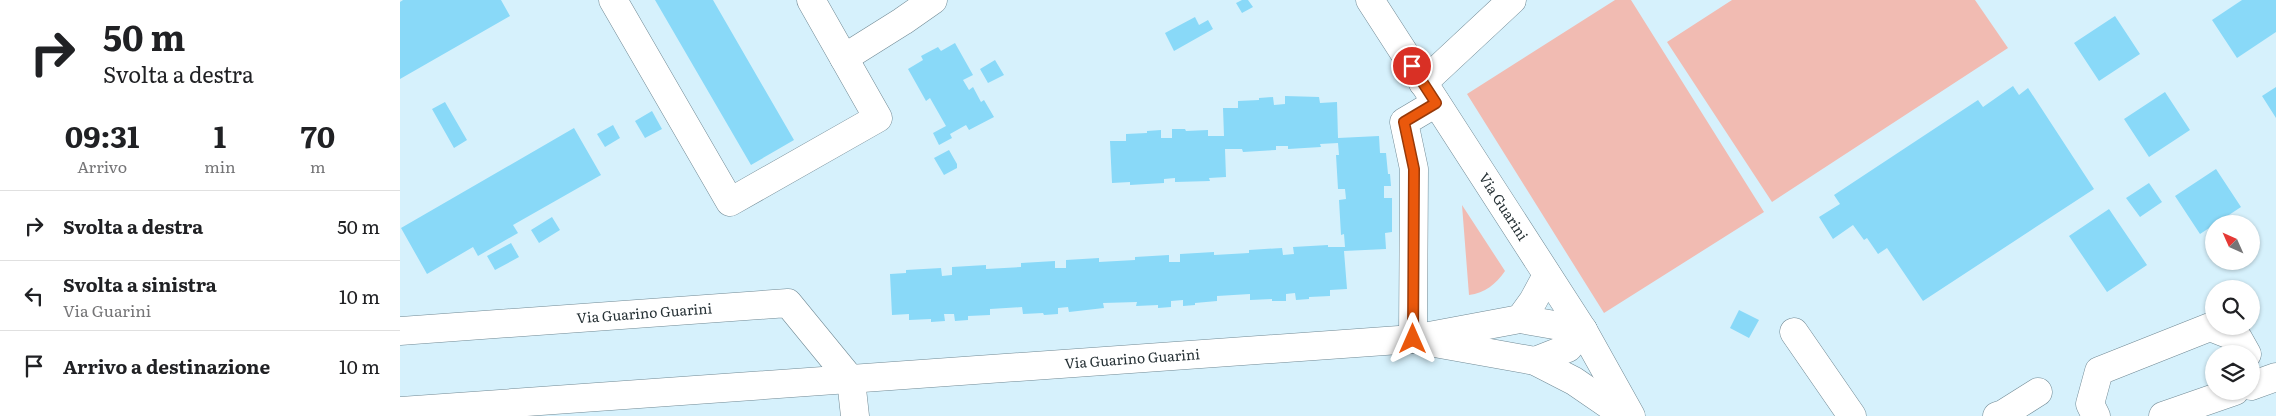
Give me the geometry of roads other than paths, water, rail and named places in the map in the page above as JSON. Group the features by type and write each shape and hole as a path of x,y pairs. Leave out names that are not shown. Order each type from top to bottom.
{"street":[{"path":"613,0 730,202 878,118 811,0"},
{"path":"844,58 933,0"},
{"name":"Via Guarini","path":"1370,0 1583,330 1631,416"},
{"path":"1413,339 1414,169 1404,122 1512,0"},
{"path":"1520,319 1534,301 1547,275"},
{"name":"Via Guarino Guarini","path":"400,330 788,303 851,380"},
{"name":"Via Guarino Guarini","path":"400,410 851,380 1413,339 1520,319 1583,330"},
{"path":"2096,416 2090,404 2099,371 2210,327 2238,338 2242,345"},
{"path":"1536,360 1568,348 1583,330"},
{"path":"1794,332 1852,416"},
{"name":"Via Guarino Guarini","path":"1413,339 1536,360 1574,381 1625,416"},
{"path":"851,380 855,416"},
{"path":"2002,415 2038,392"},
{"path":"2163,416 2208,400"}]}
